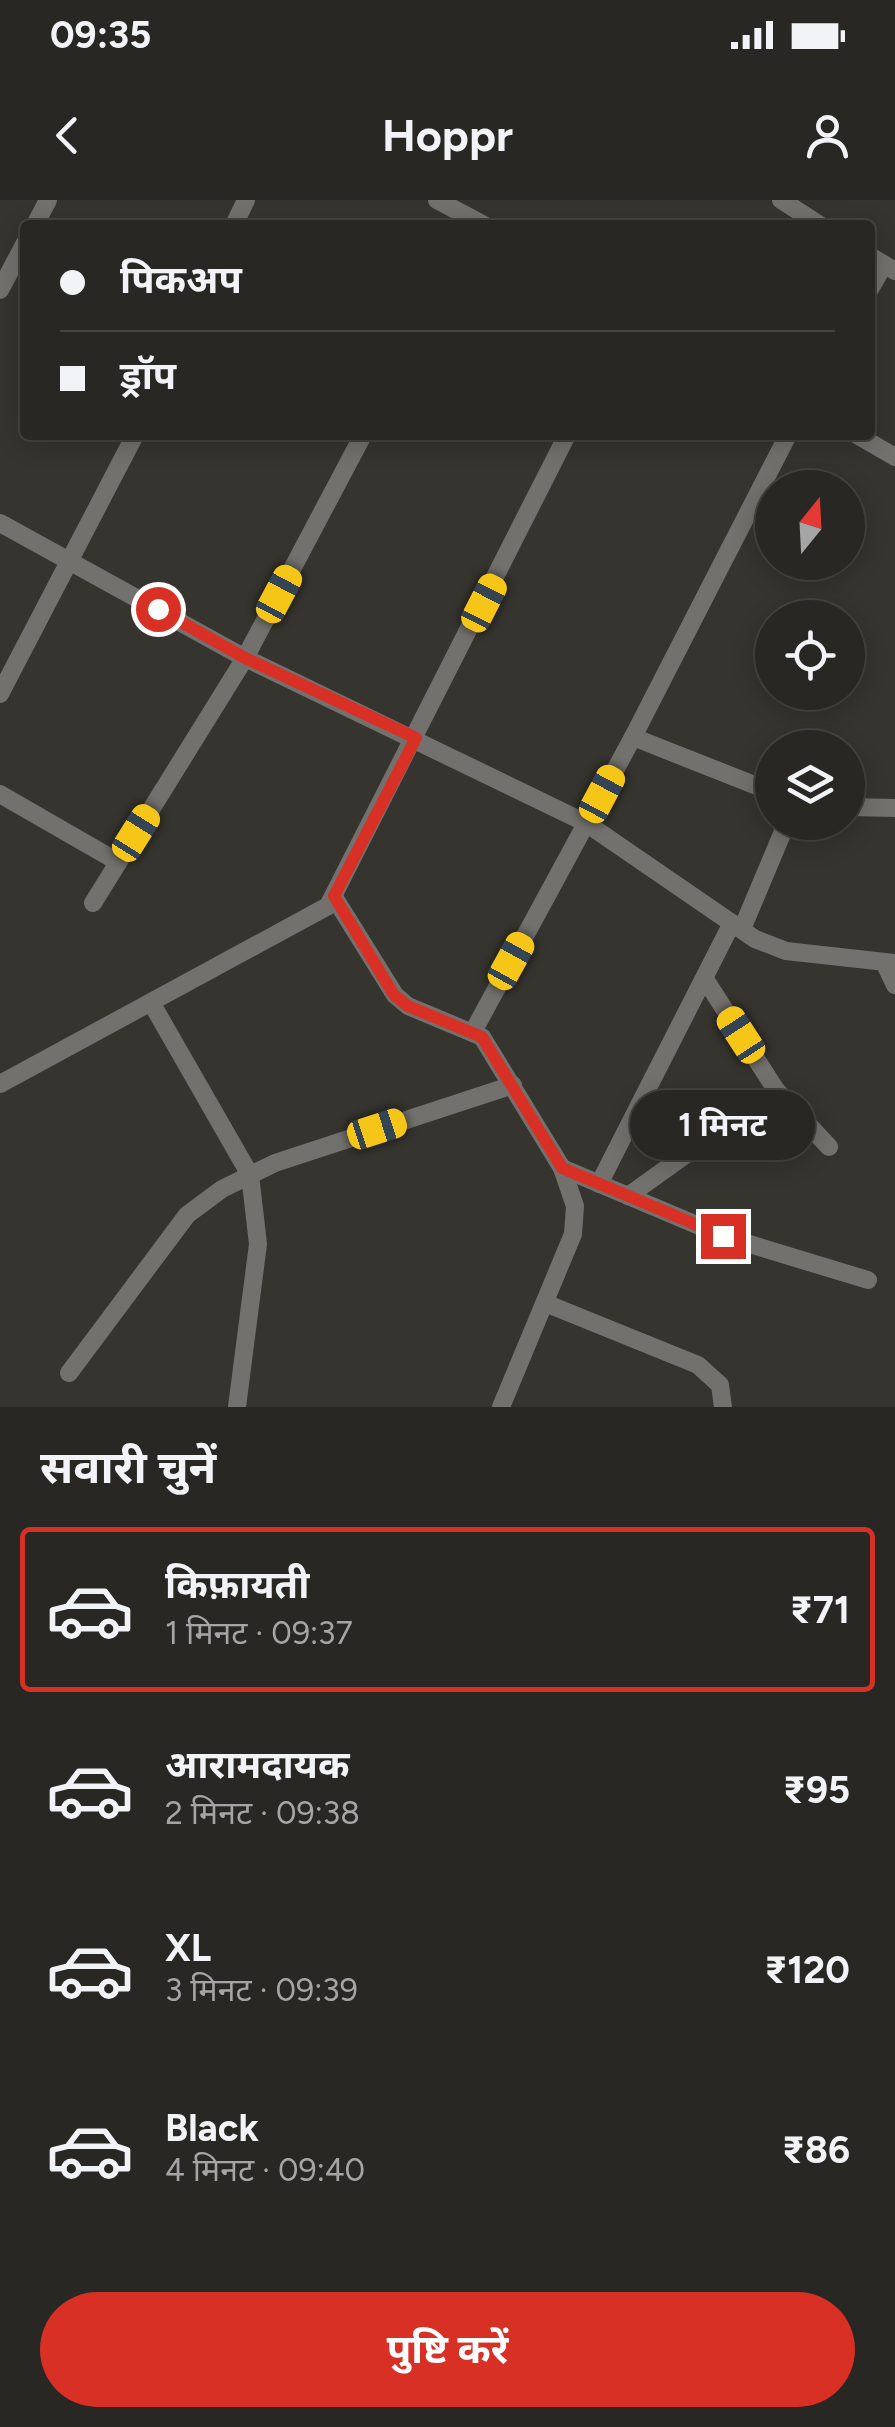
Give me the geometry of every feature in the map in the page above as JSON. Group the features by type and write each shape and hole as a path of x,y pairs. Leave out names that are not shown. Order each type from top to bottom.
{"street":[{"path":"437,200 471,220"},
{"path":"781,200 812,220"},
{"path":"0,290 20,252"},
{"path":"0,694 132,440"},
{"path":"93,903 245,658 360,440"},
{"path":"0,1084 317,916 334,896 565,440"},
{"path":"474,1030 785,440"},
{"path":"866,440 895,457"},
{"path":"0,523 245,658 586,823 737,926 786,952 890,962 895,985"},
{"path":"632,737 755,785"},
{"path":"0,794 118,862"},
{"path":"865,807 895,808"},
{"path":"599,1184 705,979 737,926 778,840"},
{"path":"334,896 394,995 408,1006 474,1030 513,1085 562,1168 576,1222 501,1407"},
{"path":"705,979 776,1090 830,1147"},
{"path":"152,1004 250,1175 258,1244 237,1407"},
{"path":"69,1373 187,1215 275,1162 513,1085"},
{"path":"628,1196 776,1090"},
{"path":"562,1168 723,1236 868,1280"},
{"path":"545,1303 698,1365 720,1385 723,1407"}],"route":[{"path":"158,609 245,658 416,738 350,872 334,896 379,971 394,995 408,1006 460,1024 482,1037 562,1168 723,1236"}]}
